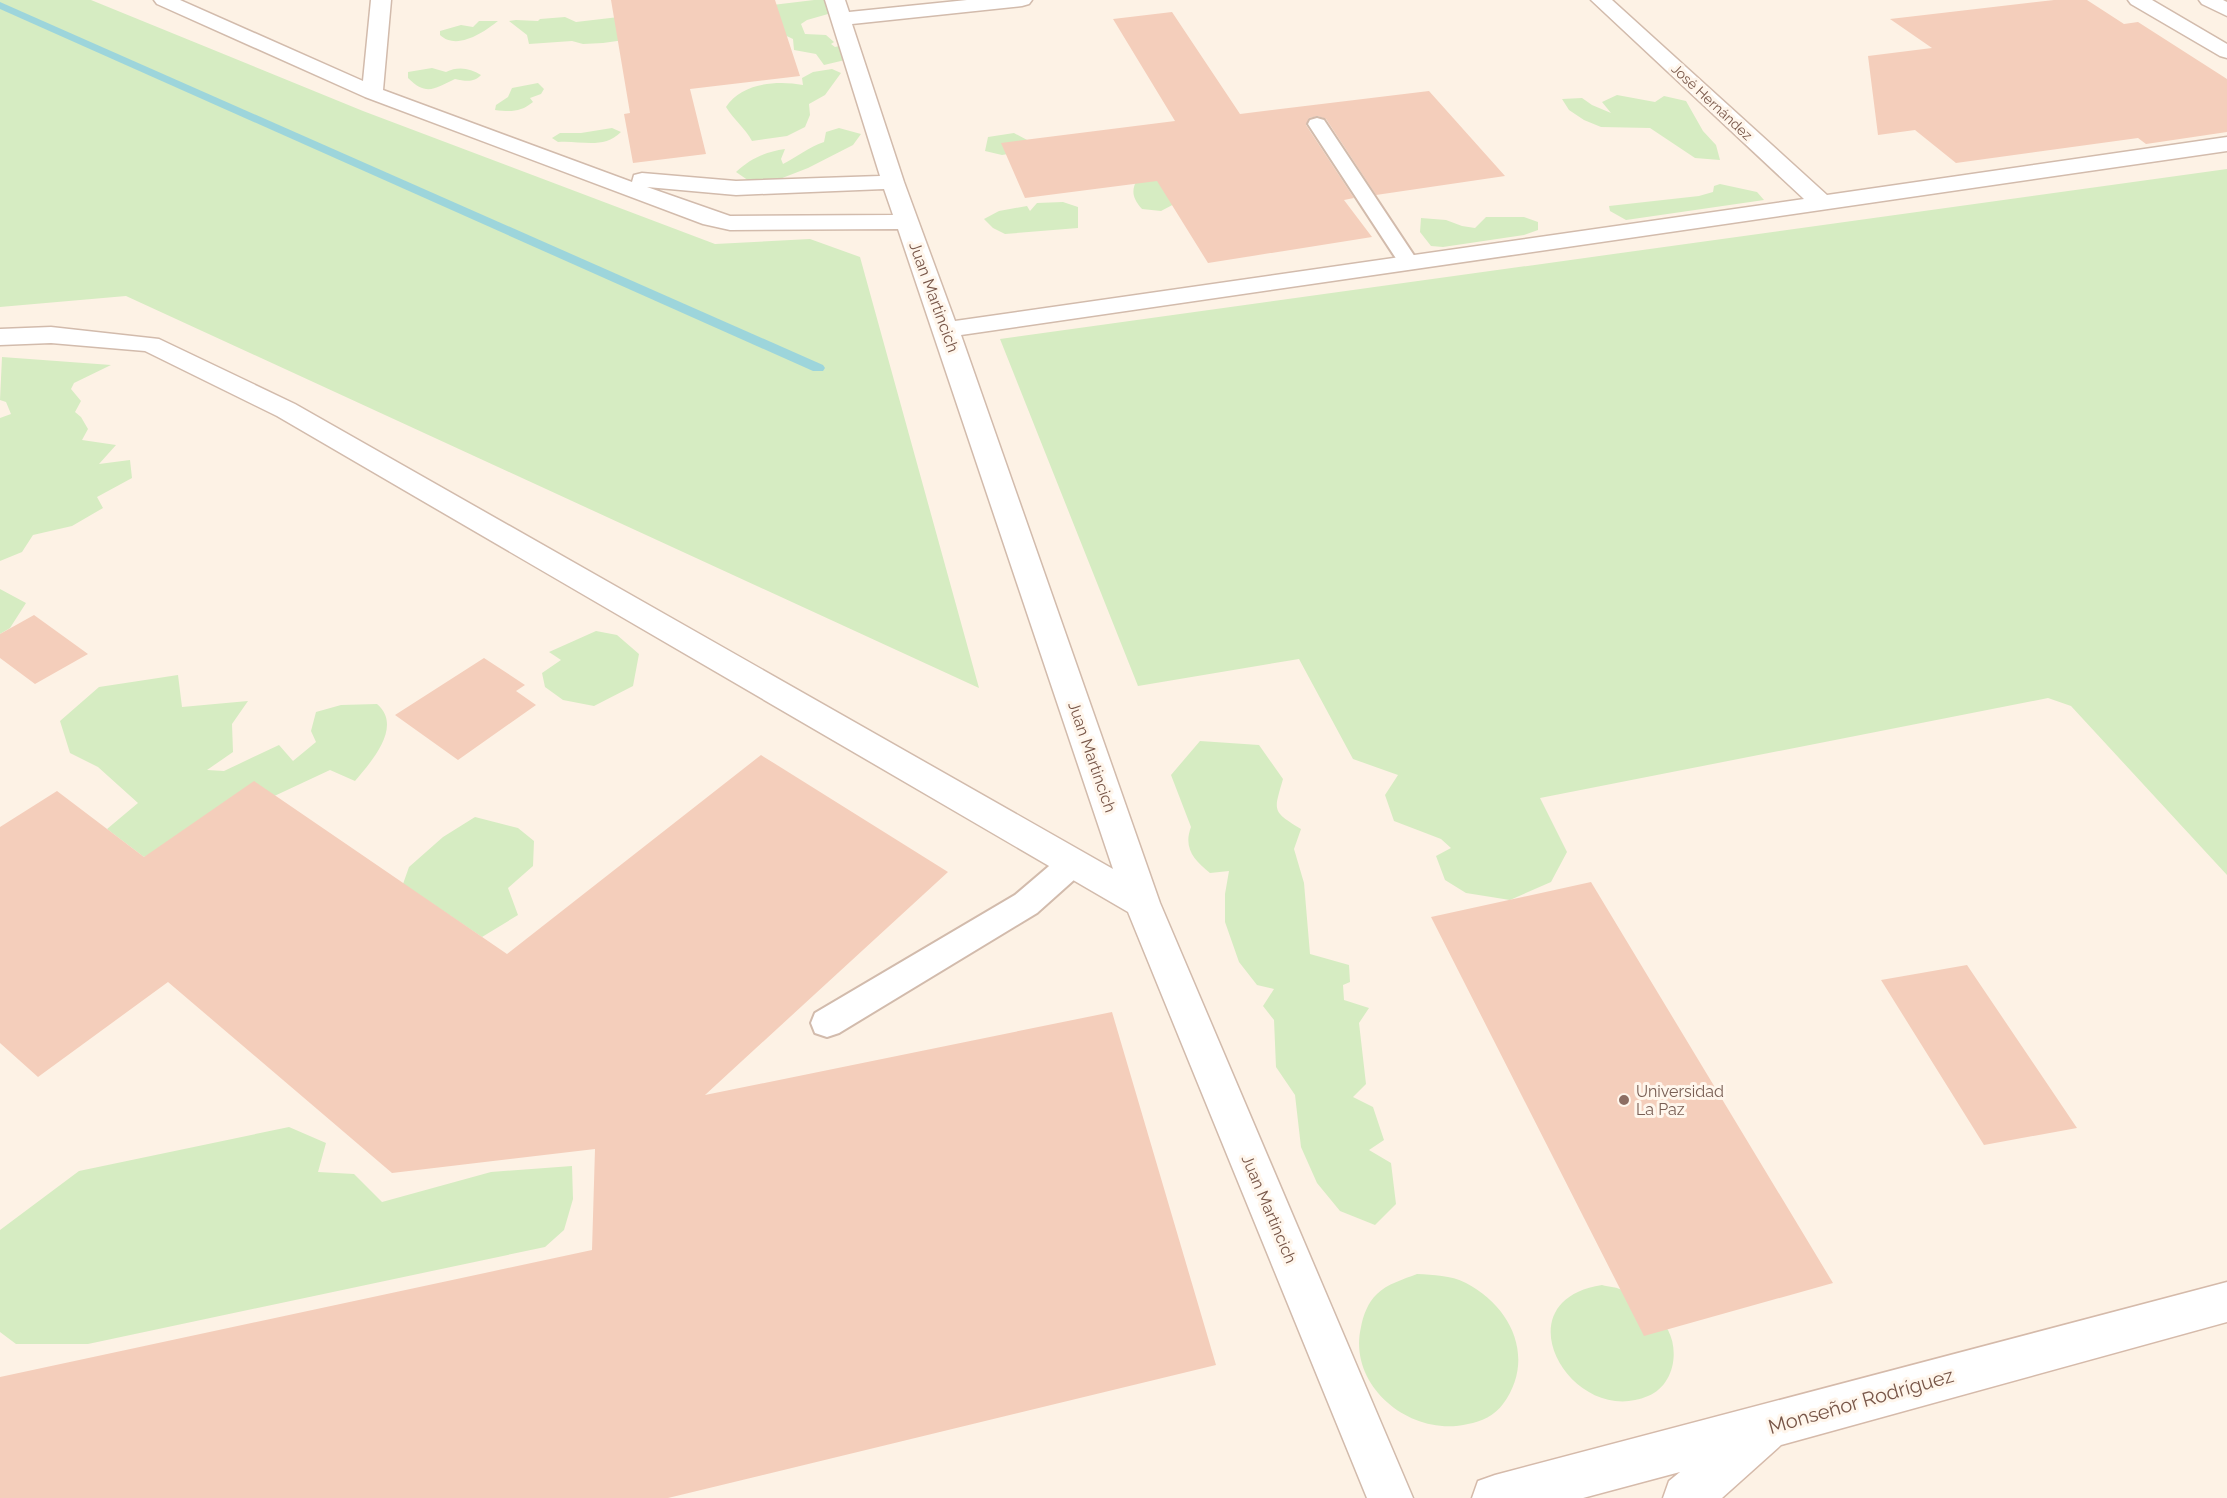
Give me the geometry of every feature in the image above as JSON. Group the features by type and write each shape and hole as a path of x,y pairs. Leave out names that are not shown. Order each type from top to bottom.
{"street":[{"path":"164,0 372,93 711,219 730,223 907,222"},
{"path":"372,93 381,0"},
{"path":"838,10 1022,0"},
{"name":"José Hernández","path":"1601,0 1822,203"},
{"path":"2138,0 2227,52"},
{"path":"2209,0 2227,10"},
{"name":"Juan Martincich","path":"838,10 893,182 1142,903 1390,1498"},
{"path":"946,330 2227,144"},
{"path":"581,171 668,184 733,188 798,189 893,182"},
{"path":"0,337 51,335 150,344 285,410 1142,903"},
{"name":"Monseñor Rodríguez","path":"1495,1498 2227,1302"},
{"path":"1686,1498 1770,1426"}],"lane":[{"path":"1317,124 1409,263"},
{"path":"826,1023 1026,904 1072,863"}],"green space":[{"path":"0,0 91,0 363,111 715,244 810,239 860,257 979,688 126,296 0,307"},
{"path":"826,0 835,12 801,24 805,34 826,35 834,42 831,44 835,47 843,45 845,60 824,65 816,54 794,50 793,39 731,10"},
{"path":"653,13 652,36 603,43 583,44 572,41 529,44 527,35 509,21 538,21 565,17 576,22"},
{"path":"479,21 498,21 462,41 454,41 440,35 440,31 461,25 473,27"},
{"path":"432,68 446,72 464,69 481,75 466,81 455,79 431,89 421,87 408,78 408,72"},
{"path":"832,69 841,73 825,95 809,104 810,115 805,127 787,136 752,141 726,107 733,99 750,88 771,83 803,85 802,78 813,72"},
{"path":"538,83 544,89 541,94 530,98 533,102 529,105 516,110 495,110 496,105 508,97 512,88"},
{"path":"1617,95 1655,102 1664,96 1686,101 1703,131 1716,145 1720,160 1695,158 1650,128 1601,127 1569,110 1562,99 1582,98 1611,113 1602,102"},
{"path":"612,128 621,132 614,138 599,143 558,142 552,138 560,133 581,133"},
{"path":"839,128 861,134 853,145 808,168 772,182 752,183 736,172 759,156 785,149 781,159 783,164 824,142 826,132"},
{"path":"1014,133 1029,141 1025,151 1002,155 985,151 988,137"},
{"path":"1143,165 1178,202 1161,211 1142,209 1133,192"},
{"path":"2227,169 2227,875 2071,706 2048,698 1540,798 1567,852 1551,882 1510,900 1466,893 1445,880 1436,856 1451,848 1441,839 1394,821 1385,795 1398,775 1353,759 1299,659 1138,686 1000,339"},
{"path":"1720,184 1757,192 1764,200 1626,220 1610,211 1609,206 1699,196 1713,192 1714,186"},
{"path":"1063,202 1078,207 1078,228 1005,234 993,228 984,219 999,211 1027,206 1030,211 1037,203"},
{"path":"1486,217 1524,217 1538,222 1538,230 1524,235 1443,247 1431,246 1420,232 1421,218 1446,220 1475,228"},
{"path":"2,357 111,365 74,383 71,389 81,401 75,412 88,429 82,440 116,445 99,464 130,460 132,478 97,497 103,508 72,526 33,535 22,552 0,561 0,418 11,414 6,402 0,400"},
{"path":"0,589 26,603 10,628 0,634"},
{"path":"596,631 617,635 639,654 633,686 594,706 563,700 545,687 542,673 561,660 549,652"},
{"path":"178,675 182,707 248,701 232,724 233,752 207,770 224,771 279,745 293,761 316,742 311,731 316,712 341,705 377,704 387,722 386,733 376,754 355,781 330,770 144,857 107,829 138,803 98,767 70,753 60,721 99,687"},
{"path":"1200,741 1259,745 1283,779 1277,809 1284,818 1301,829 1294,849 1304,883 1310,954 1349,965 1350,982 1343,985 1344,1000 1369,1008 1359,1023 1366,1084 1353,1097 1373,1107 1384,1140 1369,1150 1391,1163 1396,1204 1375,1225 1340,1211 1317,1183 1301,1147 1295,1095 1276,1067 1274,1020 1263,1006 1274,989 1257,985 1239,962 1225,922 1225,894 1229,871 1210,873 1199,863 1189,847 1191,827 1171,775"},
{"path":"475,817 518,828 534,841 533,866 508,888 518,915 482,937 403,884 409,867 443,837"},
{"path":"289,1127 326,1143 318,1172 354,1174 382,1202 491,1172 572,1166 573,1199 564,1230 545,1247 88,1344 16,1344 0,1332 0,1230 79,1171"},
{"path":"1417,1274 1454,1278 1466,1283 1482,1293 1507,1320 1518,1352 1518,1369 1513,1387 1503,1404 1483,1420 1447,1426 1426,1423 1406,1415 1388,1403 1374,1388 1364,1369 1359,1349 1361,1327 1369,1305 1381,1290"},
{"path":"1602,1285 1624,1291 1641,1304 1665,1326 1672,1339 1674,1358 1672,1368 1663,1385 1648,1396 1620,1401 1594,1395 1573,1380 1558,1359 1551,1336 1555,1314 1571,1296"}],"building":[{"path":"611,0 775,0 800,76 690,89 706,154 633,163 624,114 630,113"},
{"path":"2054,0 2087,0 2124,24 2138,22 2227,79 2227,132 2146,144 2138,138 1956,163 1915,130 1878,135 1868,56 1932,48 1890,19"},
{"path":"1172,12 1240,114 1429,91 1505,176 1376,195 1326,119 1318,116 1309,118 1306,125 1354,198 1344,200 1372,237 1208,263 1157,181 1025,198 1001,143 1175,121 1113,19"},
{"path":"34,615 88,654 35,684 0,658 0,634"},
{"path":"484,658 525,685 516,691 536,705 458,760 395,715"},
{"path":"761,755 948,872 705,1095 1112,1012 1216,1365 668,1498 0,1498 0,1377 592,1250 595,1149 392,1173 168,982 38,1077 0,1043 0,827 57,791 144,857 254,781 507,954"},
{"name":"Universidad La Paz","path":"1591,882 1833,1283 1644,1336 1431,917"},
{"path":"1967,965 2077,1128 1984,1145 1881,980"}],"waterway":[{"path":"0,5 818,368"}],"place":[{"name":"Universidad La Paz","path":"1624,1100"}]}
